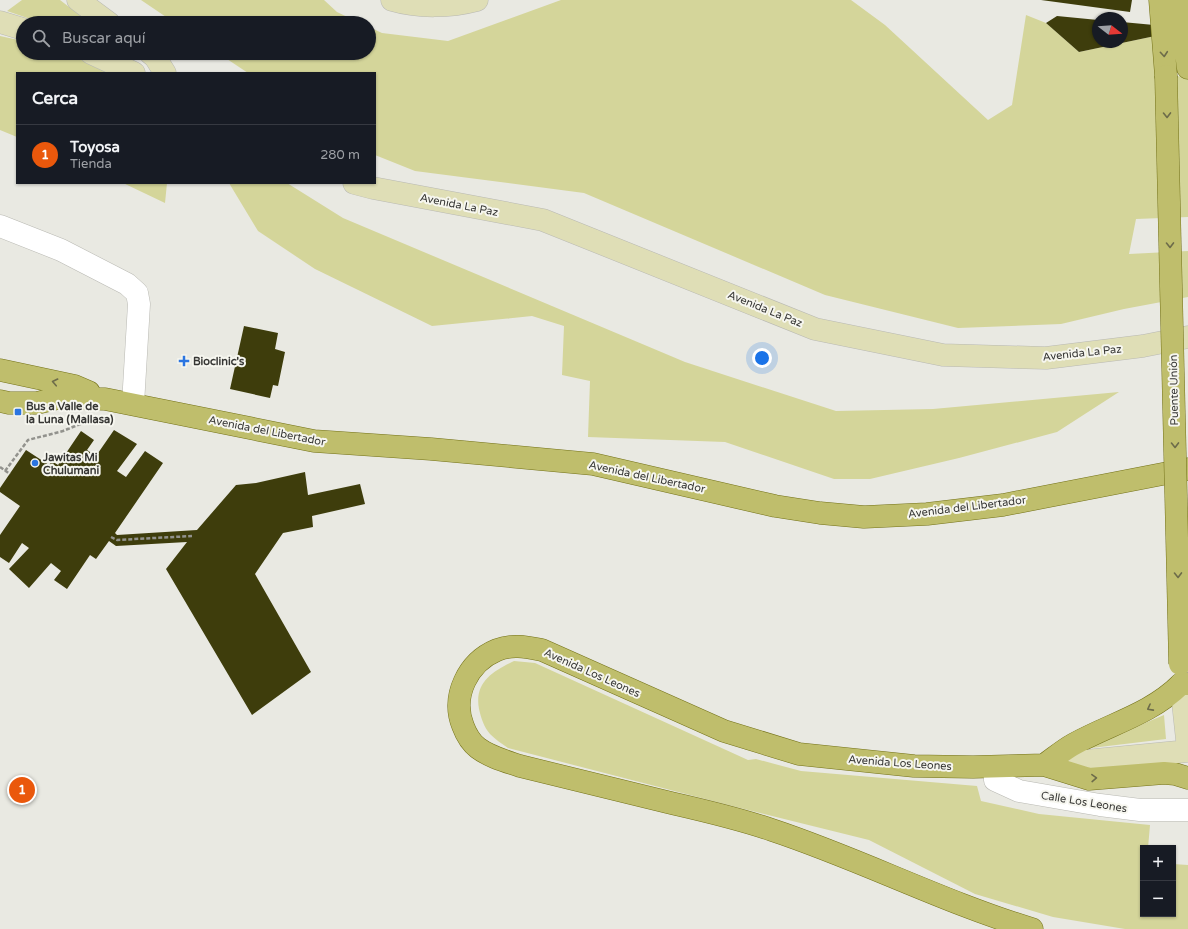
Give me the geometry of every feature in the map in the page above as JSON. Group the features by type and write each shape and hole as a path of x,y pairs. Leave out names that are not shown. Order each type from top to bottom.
{"main road":[{"path":"78,0 100,16"},
{"path":"392,0 405,4 435,6 477,0"},
{"path":"1160,0 1180,26"},
{"path":"1172,0 1180,26"},
{"name":"Puente Unión","path":"1179,0 1180,26 1188,68"},
{"path":"0,22 16,27"},
{"name":"Puente Unión","path":"1180,26 1166,76 1184,750"},
{"path":"106,60 132,72"},
{"path":"157,60 164,72"},
{"name":"Avenida La Paz","path":"358,184 543,220 815,328 943,355 1046,358 1143,346 1188,337"},
{"name":"Avenida del Libertador","path":"0,370 75,386 105,399"},
{"name":"Avenida del Libertador","path":"0,401 9,403 37,403 58,398 105,399 314,442 430,449 593,464 775,506 820,513 864,517 927,514 1003,505 1188,469"},
{"name":"Avenida Los Leones","path":"1032,929 945,899 816,845 771,829 520,766 492,756 477,747 466,736 460,718 459,699 464,679 478,661 497,650 516,645 542,650 724,731 798,754 914,766 994,767 1044,765 1184,750"},
{"path":"1044,765 1073,744 1154,706 1170,695 1183,677"},
{"path":"1044,765 1089,778 1164,773 1175,774 1188,778"}],"street":[{"path":"0,226 61,250 126,284 136,294 139,304 133,404"},
{"name":"Calle Los Leones","path":"994,767 995,780 1019,791 1100,805 1140,810 1188,810"}],"path":[{"path":"6,471 28,440 63,431 89,421 92,416"},
{"path":"0,467 10,474"},
{"path":"112,537 117,540 192,536"}],"green space":[{"path":"22,0 60,0 81,16 22,16 7,11"},
{"path":"141,0 324,0 337,12 345,16 165,16"},
{"path":"561,0 851,0 885,25 988,120 1012,105 1026,15 1046,23 1079,52 1098,48 1128,48 1128,42 1155,36 1156,77 1188,76 1188,217 1136,219 1129,254 1188,251 1188,297 1124,309 1061,324 958,328 825,295 584,193 415,171 376,155 376,72 246,72 228,60 376,60 376,30 382,33 448,41"},
{"path":"0,36 16,39 16,60 82,60 106,72 16,72 16,137 0,130"},
{"path":"125,184 167,184 165,203"},
{"path":"230,184 289,184 343,218 685,362 836,411 933,409 1119,392 1057,432 959,458 870,479 834,479 725,442 588,437 590,381 562,375 564,326 532,316 432,326 315,269 258,231"},
{"path":"514,661 535,663 748,760 756,759 801,771 977,786 981,801 1039,814 1150,825 1148,845 1140,845 1140,917 1176,917 1176,864 1188,865 1188,929 1125,929 1053,917 975,894 869,840 508,748 490,734 483,722 479,709 479,692 482,685 492,673"},
{"path":"1164,715 1166,739 1083,749"}],"building":[{"path":"1041,0 1132,0 1130,12"},
{"path":"1057,16 1092,19 1092,48 1098,48 1079,52 1046,23"},
{"path":"1128,23 1154,25 1155,36 1128,42"},
{"path":"244,326 278,333 275,349 285,352 278,386 273,385 270,398 230,389"},
{"path":"114,430 137,444 117,471 126,477 145,451 163,463 115,533 117,535 197,530 236,485 256,483 305,472 308,495 360,484 365,504 312,516 313,527 283,533 255,574 311,672 252,715 166,569 187,542 116,546 109,541 96,559 90,555 67,589 54,580 61,571 51,563 29,588 9,569 29,548 22,543 9,563 0,557 0,535 20,506 0,492 0,488 26,450 49,465 52,461 58,465 81,431 94,440 87,450 96,456"}],"place":[{"name":"Bioclinic's","path":"184,361"},
{"name":"Bus a Valle de la Luna (Mallasa)","path":"18,412"},
{"name":"Jawitas Mi Chulumani","path":"35,463"},
{"name":"Toyosa","path":"22,790"}]}
